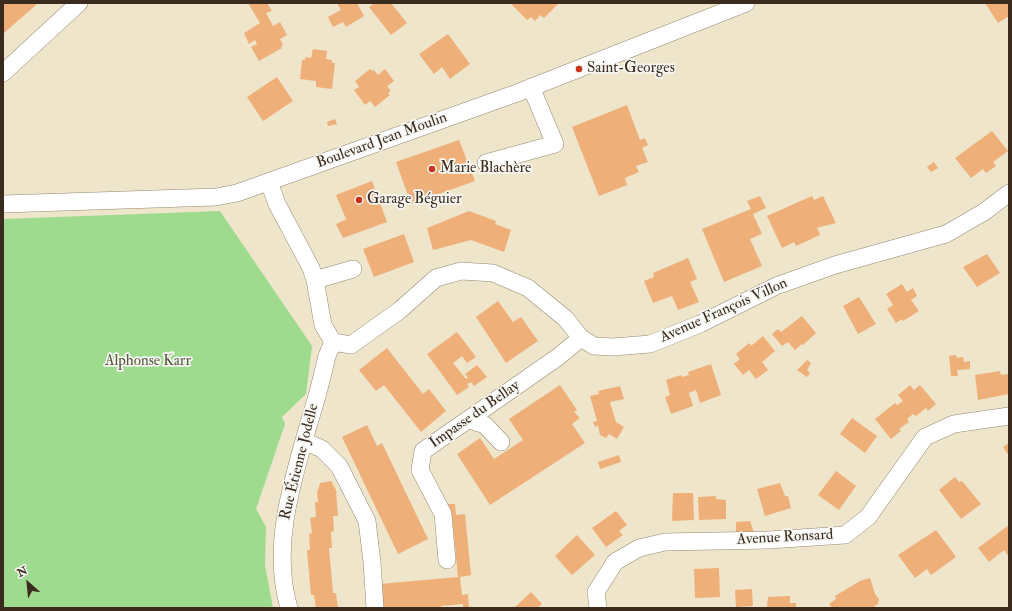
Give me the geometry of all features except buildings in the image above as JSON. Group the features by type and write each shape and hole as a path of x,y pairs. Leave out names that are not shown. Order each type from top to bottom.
{"street":[{"path":"3,73 79,3"},
{"name":"Boulevard Jean Moulin","path":"3,204 216,198 269,182 531,87 746,3"},
{"path":"486,163 555,144 531,87"},
{"path":"269,182 277,204 315,280 323,325 333,342"},
{"name":"Avenue François Villon","path":"333,342 351,345 400,310 436,278 461,271 493,273 528,288 566,319 581,338 594,346 614,347 650,344 700,324 776,286 835,265 946,234 984,212 1009,193"},
{"path":"315,280 353,269"},
{"name":"Impasse du Bellay","path":"447,560 443,514 420,470 423,451 558,358 581,338"},
{"name":"Rue Étienne Jodelle","path":"289,608 285,594 282,557 285,510 333,342"},
{"name":"Avenue Ronsard","path":"598,608 596,592 615,562 639,548 665,542 769,540 844,535 868,517 925,438 954,424 1009,416"},
{"path":"469,420 485,425 501,442"},
{"path":"304,441 322,450 339,466 367,521 372,562 375,608"}],"green space":[{"name":"Alphonse Karr","path":"220,211 312,346 306,394 282,417 285,424 256,509 266,527 265,565 273,608 3,608 3,219"}],"place":[{"name":"Saint-Georges","path":"579,69"},
{"name":"Marie Blachère","path":"432,169"},
{"name":"Garage Béguier","path":"359,200"}]}
